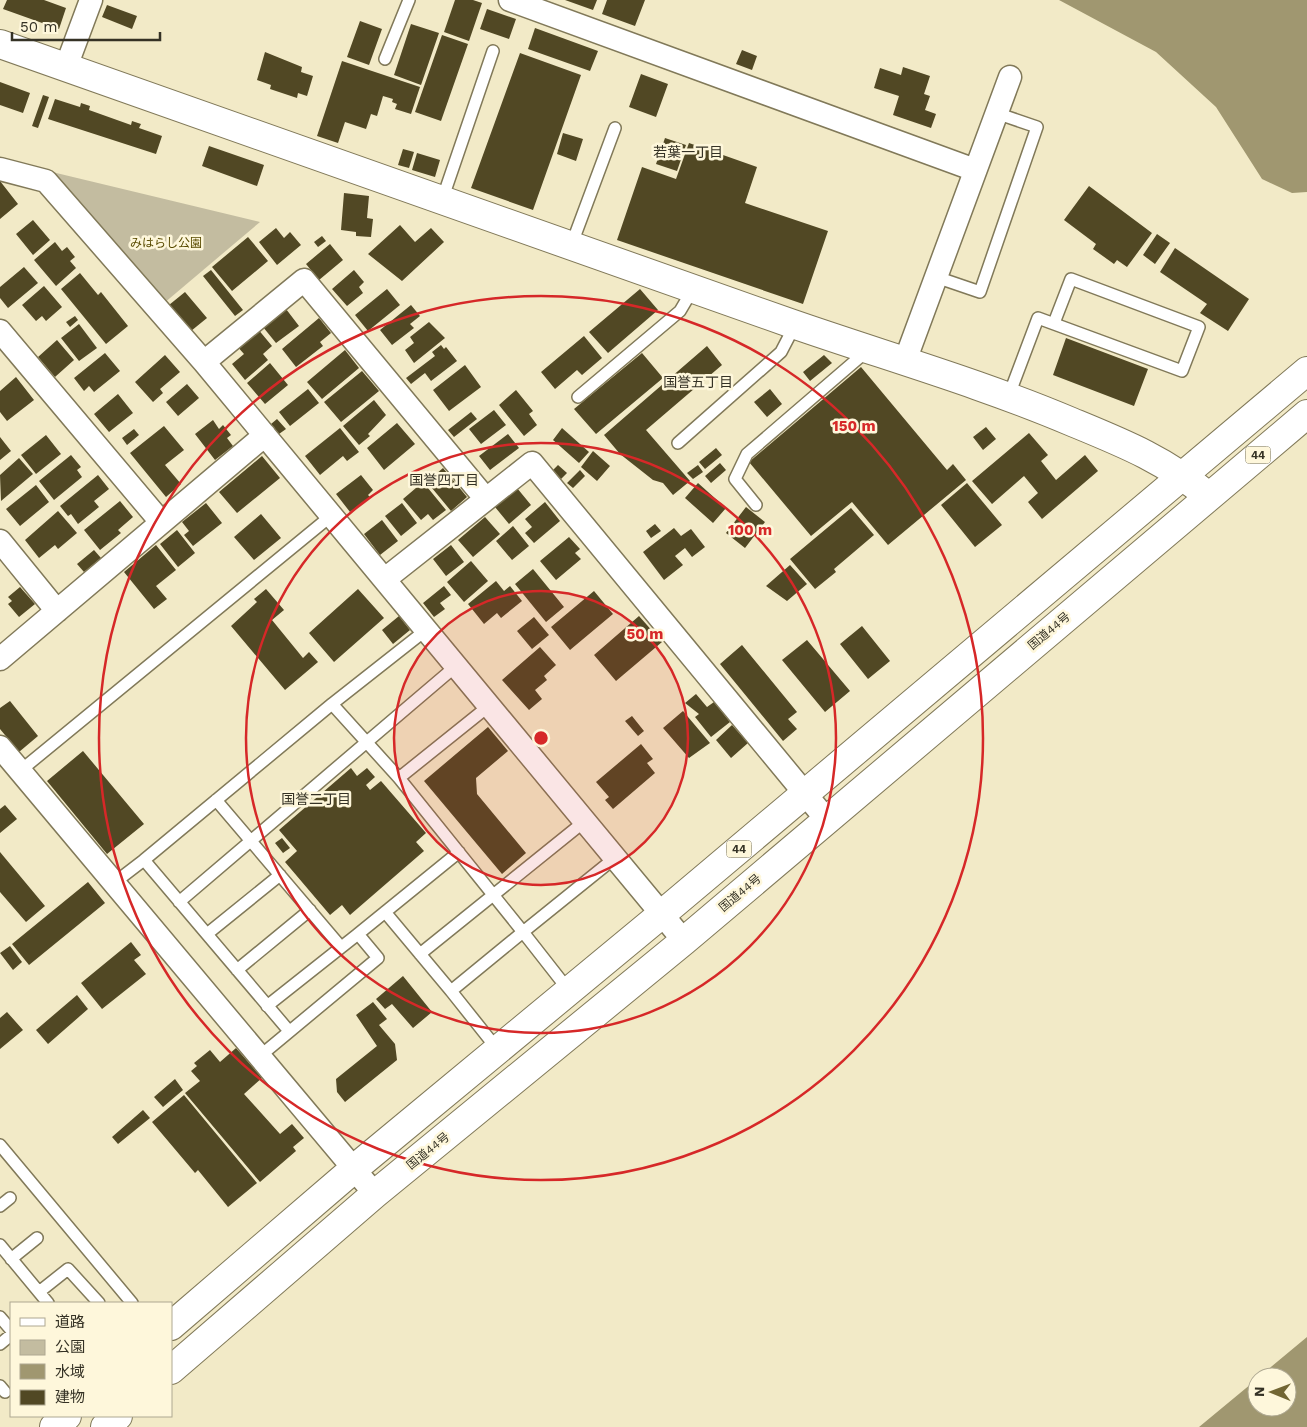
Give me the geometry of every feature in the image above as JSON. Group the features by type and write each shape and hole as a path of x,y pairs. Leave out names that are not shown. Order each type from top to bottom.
{"main road":[{"path":"0,44 693,289 1009,396 1131,446 1183,475 1208,496"},
{"name":"44","path":"172,1325 355,1168 570,992 1307,371"},
{"name":"国道44号","path":"172,1369 376,1194 684,940 1307,414"},
{"path":"54,1427 66,1417"},
{"path":"105,1427 117,1417"}],"street":[{"path":"66,67 91,0"},
{"path":"510,0 974,170"},
{"path":"905,362 974,170 1010,77"},
{"path":"0,169 46,181 204,362 684,940"},
{"path":"204,362 304,280 485,498"},
{"path":"0,331 161,522"},
{"path":"0,659 265,435"},
{"path":"384,579 532,463 826,819"},
{"path":"0,541 57,611"},
{"path":"0,747 376,1194"}],"lane":[{"path":"385,59 409,0"},
{"path":"442,200 493,51"},
{"path":"936,277 980,292 1037,128 996,113"},
{"path":"571,246 615,128"},
{"path":"1009,396 1038,318 1054,324 1182,371 1199,327 1071,279 1054,324"},
{"path":"578,397 680,311 693,289"},
{"path":"678,443 781,352 795,324"},
{"path":"756,505 735,479 747,454 869,349"},
{"path":"20,771 332,515"},
{"path":"114,883 332,704 426,630"},
{"path":"179,902 456,666"},
{"path":"332,704 399,778 570,992"},
{"path":"399,778 490,705"},
{"path":"216,800 342,947"},
{"path":"420,954 585,821"},
{"path":"268,1006 459,852"},
{"path":"451,991 616,857"},
{"path":"144,860 289,1031"},
{"path":"207,934 280,875"},
{"path":"237,970 310,910"},
{"path":"385,912 498,1050"},
{"path":"260,1056 378,958 358,934"},
{"path":"0,1145 131,1302"},
{"path":"0,1206 10,1198"},
{"path":"11,1259 37,1238"},
{"path":"0,1245 47,1302"},
{"path":"39,1292 68,1269 98,1302"},
{"path":"0,1317 10,1329"},
{"path":"0,1344 10,1336"}],"green space":[{"name":"みはらし公園","path":"48,171 260,222 163,304"}],"water":[{"path":"1059,0 1307,0 1307,192 1292,193 1262,179 1216,107 1156,52"},
{"path":"1307,1337 1307,1427 1199,1427 1247,1387 1247,1417 1297,1417 1297,1367 1271,1367"}],"building":[{"path":"7,0 44,0 66,8 59,29 3,9"},
{"path":"455,0 473,0 482,3 469,41 444,32"},
{"path":"565,0 597,0 593,10"},
{"path":"607,0 645,0 635,26 602,14"},
{"path":"107,5 137,16 132,29 102,17"},
{"path":"487,9 516,19 509,39 480,29"},
{"path":"360,21 382,29 369,65 347,57"},
{"path":"411,24 439,33 421,85 394,75"},
{"path":"535,28 598,51 590,71 528,49"},
{"path":"442,35 468,44 441,121 415,112"},
{"path":"742,50 757,56 752,70 736,64"},
{"path":"265,52 302,67 301,72 313,76 307,96 298,93 297,98 270,89 271,85 257,80"},
{"path":"520,53 581,75 533,210 471,188"},
{"path":"342,61 420,87 411,114 395,109 397,104 392,102 393,99 383,96 377,116 371,114 366,129 345,122 338,143 317,136"},
{"path":"903,67 930,76 924,94 930,96 925,110 936,114 931,128 893,115 899,96 874,88 880,68 901,75"},
{"path":"641,74 668,84 656,117 629,107"},
{"path":"0,82 30,93 23,113 0,105"},
{"path":"43,95 49,97 38,128 32,126"},
{"path":"55,99 80,107 81,103 90,106 89,110 131,125 132,121 141,124 139,128 162,136 156,154 48,119"},
{"path":"563,133 583,139 576,161 557,154"},
{"path":"665,138 686,145 677,171 656,164"},
{"path":"689,143 757,167 745,203 828,231 803,304 617,240 642,167 676,179"},
{"path":"209,146 264,165 257,186 202,166"},
{"path":"403,149 414,152 409,168 398,165"},
{"path":"417,153 440,160 435,177 412,170"},
{"path":"0,181 18,204 0,219"},
{"path":"1089,186 1152,233 1127,267 1117,260 1114,264 1093,249 1096,244 1064,220"},
{"path":"344,193 369,196 367,218 373,219 371,237 356,236 356,232 341,230"},
{"path":"33,220 50,240 33,255 16,234"},
{"path":"400,225 415,242 431,228 444,242 402,281 368,254"},
{"path":"276,228 284,238 290,232 301,245 277,265 259,242"},
{"path":"1157,234 1170,243 1155,264 1143,255"},
{"path":"322,236 326,241 318,247 314,242"},
{"path":"248,237 268,261 232,291 212,267"},
{"path":"55,242 62,251 67,247 75,257 70,261 76,268 56,286 34,260"},
{"path":"330,244 343,260 319,280 306,264"},
{"path":"1175,248 1249,299 1228,331 1200,313 1207,304 1160,272"},
{"path":"24,267 38,283 8,308 0,298 0,287"},
{"path":"211,270 243,310 235,316 203,276"},
{"path":"354,270 364,282 359,287 363,293 347,306 332,289"},
{"path":"80,273 98,295 101,292 128,326 106,344 61,289"},
{"path":"44,286 62,307 46,321 42,316 36,321 22,305"},
{"path":"387,289 400,305 368,331 355,315"},
{"path":"640,289 658,310 608,353 589,332"},
{"path":"185,292 207,318 191,331 169,305"},
{"path":"411,305 420,316 410,324 414,328 392,345 380,330"},
{"path":"286,309 299,326 276,343 263,327"},
{"path":"75,316 78,320 70,327 66,322"},
{"path":"319,318 331,333 320,342 323,346 296,367 282,349"},
{"path":"429,322 445,338 414,363 405,350 414,343 410,337"},
{"path":"79,324 97,348 79,361 61,338"},
{"path":"257,328 272,346 263,354 268,360 245,380 232,364 244,354 236,345"},
{"path":"584,336 602,358 582,375 577,370 555,389 541,372"},
{"path":"1066,338 1148,369 1134,406 1053,375"},
{"path":"57,340 74,360 55,377 38,357"},
{"path":"441,345 444,349 446,347 457,361 431,381 425,373 411,384 406,378 435,356 432,352"},
{"path":"707,346 722,365 646,430 690,481 673,495 663,483 653,480 620,454 604,435"},
{"path":"345,350 359,368 322,399 307,382"},
{"path":"105,353 120,371 94,392 89,386 84,391 74,378"},
{"path":"642,353 663,378 596,434 574,409"},
{"path":"165,355 180,372 160,389 163,393 153,402 135,382"},
{"path":"824,355 832,363 810,381 803,372"},
{"path":"270,363 288,385 265,404 247,383"},
{"path":"465,365 481,387 449,411 433,390"},
{"path":"861,367 947,470 953,464 966,480 888,545 852,502 811,536 749,462"},
{"path":"362,371 379,391 341,422 324,402"},
{"path":"16,377 34,400 7,421 0,412 0,391"},
{"path":"187,384 199,398 178,416 166,402"},
{"path":"308,389 319,403 290,426 279,412"},
{"path":"770,389 782,404 767,417 754,402"},
{"path":"516,390 533,411 529,414 537,425 524,436 499,405"},
{"path":"118,394 133,413 109,432 94,414"},
{"path":"374,400 386,415 368,434 370,436 359,445 343,426"},
{"path":"494,410 506,425 481,444 469,429"},
{"path":"471,412 477,419 454,437 448,430"},
{"path":"277,419 286,429 279,434 271,424"},
{"path":"213,420 219,429 223,425 231,435 227,438 233,446 215,460 195,434"},
{"path":"397,423 415,444 384,470 367,448"},
{"path":"164,426 184,450 165,465 181,484 166,497 130,453"},
{"path":"986,427 996,439 983,450 973,437"},
{"path":"340,428 359,452 347,461 343,456 320,475 305,456"},
{"path":"562,428 589,452 579,463 553,440"},
{"path":"134,429 139,435 127,445 122,438"},
{"path":"1029,433 1048,455 1041,461 1056,480 1085,455 1098,471 1042,519 1028,502 1038,493 1024,476 992,504 972,481"},
{"path":"508,434 519,448 490,470 479,456"},
{"path":"46,435 61,454 36,474 21,455"},
{"path":"0,437 11,451 0,460"},
{"path":"716,448 722,455 705,469 699,462"},
{"path":"593,451 610,466 597,481 581,467"},
{"path":"71,455 81,467 77,470 82,477 54,500 39,481"},
{"path":"262,456 280,478 237,513 219,492"},
{"path":"19,458 33,474 1,501 0,475"},
{"path":"720,463 726,470 711,483 705,476"},
{"path":"558,465 567,473 561,479 553,470"},
{"path":"698,465 703,472 693,479 687,473"},
{"path":"443,468 467,497 451,511 427,482"},
{"path":"580,470 585,476 573,488 567,483"},
{"path":"98,475 109,489 94,501 99,507 78,524 71,514 68,516 60,506"},
{"path":"361,475 373,490 368,495 370,497 350,512 336,494"},
{"path":"423,482 446,510 433,520 428,514 421,520 403,499"},
{"path":"698,483 726,508 713,523 685,498"},
{"path":"967,483 1002,525 975,547 941,505"},
{"path":"36,485 49,502 20,526 6,509"},
{"path":"517,488 531,505 509,524 495,507"},
{"path":"120,501 133,517 118,530 121,533 100,550 84,530"},
{"path":"545,502 560,521 534,543 525,533 532,527 525,519"},
{"path":"206,503 222,523 193,546 184,535 189,531 182,522"},
{"path":"402,503 417,523 401,536 385,516"},
{"path":"746,507 765,522 745,548 726,533"},
{"path":"851,508 874,535 834,569 836,572 815,589 790,559"},
{"path":"58,511 77,533 58,549 55,545 39,558 25,540"},
{"path":"261,514 281,538 254,560 234,537"},
{"path":"485,517 500,534 473,557 458,540"},
{"path":"382,520 398,541 380,555 364,534"},
{"path":"655,524 661,531 651,538 646,531"},
{"path":"513,526 529,546 512,560 496,541"},
{"path":"674,528 681,536 691,529 705,547 692,557 685,548 675,556 683,565 664,580 643,552"},
{"path":"177,530 195,553 178,567 160,544"},
{"path":"569,537 580,549 575,553 581,559 556,580 540,561"},
{"path":"156,545 176,570 156,586 167,599 154,609 124,572"},
{"path":"451,545 464,562 446,576 433,559"},
{"path":"94,550 101,558 84,572 77,564"},
{"path":"471,561 488,581 464,602 447,582"},
{"path":"790,565 807,584 787,601 766,586"},
{"path":"533,569 564,607 546,622 515,584"},
{"path":"496,581 504,591 510,586 522,601 501,618 497,613 484,624 468,604"},
{"path":"444,586 451,595 440,603 445,609 434,617 423,603"},
{"path":"20,587 35,604 19,617 8,604 12,601 8,597"},
{"path":"266,589 284,610 272,620 303,658 309,652 318,662 285,690 231,626 257,602 254,599"},
{"path":"358,589 384,618 334,662 309,633"},
{"path":"594,591 613,614 570,650 551,627"},
{"path":"399,616 410,630 393,644 382,630"},
{"path":"639,616 662,642 616,681 594,655"},
{"path":"534,617 549,635 532,649 517,631"},
{"path":"862,626 890,661 868,679 840,644"},
{"path":"807,640 850,691 825,712 782,660"},
{"path":"742,645 797,712 788,719 797,729 783,741 720,664"},
{"path":"540,647 556,665 544,676 547,680 535,690 542,699 529,710 502,680"},
{"path":"696,694 707,707 714,702 730,722 711,737 695,717 699,714 685,703"},
{"path":"10,701 38,736 19,752 0,729 0,708"},
{"path":"683,711 710,743 689,758 663,728"},
{"path":"632,716 644,731 638,736 625,721"},
{"path":"732,725 748,743 731,758 716,740"},
{"path":"488,727 508,751 476,778 477,794 526,853 502,874 424,781"},
{"path":"641,744 653,759 647,763 655,773 613,809 605,800 609,797 596,782"},
{"path":"83,751 144,824 107,854 47,781"},
{"path":"351,768 357,776 367,768 375,777 366,785 370,790 381,781 426,833 416,842 424,851 350,915 342,905 330,915 285,862 297,851 279,830"},
{"path":"5,805 17,819 0,833 0,809"},
{"path":"282,838 290,848 283,853 275,843"},
{"path":"0,852 45,906 26,922 0,892"},
{"path":"88,882 105,903 29,965 12,944"},
{"path":"131,942 141,955 134,960 146,974 102,1009 81,983"},
{"path":"10,946 22,962 13,970 0,953"},
{"path":"403,976 432,1012 413,1028 392,1004 385,1009 376,999"},
{"path":"77,995 88,1009 48,1044 36,1030"},
{"path":"373,1002 387,1019 379,1025 395,1044 397,1060 345,1102 337,1092 336,1079 377,1046 356,1015"},
{"path":"7,1012 23,1030 0,1049 0,1018"},
{"path":"236,1048 262,1078 244,1094 280,1134 292,1124 304,1138 293,1147 296,1151 260,1182 185,1093 200,1081 191,1071 197,1066 194,1063 210,1050 220,1062"},
{"path":"175,1079 183,1090 163,1107 154,1097"},
{"path":"184,1095 257,1183 228,1207 198,1170 195,1173 152,1122"},
{"path":"143,1110 150,1118 118,1144 112,1137"}],"district":[{"name":"若葉一丁目","path":"688,152"},
{"name":"国誉五丁目","path":"698,382"},
{"name":"国誉四丁目","path":"444,480"},
{"name":"国誉二丁目","path":"316,799"}]}
